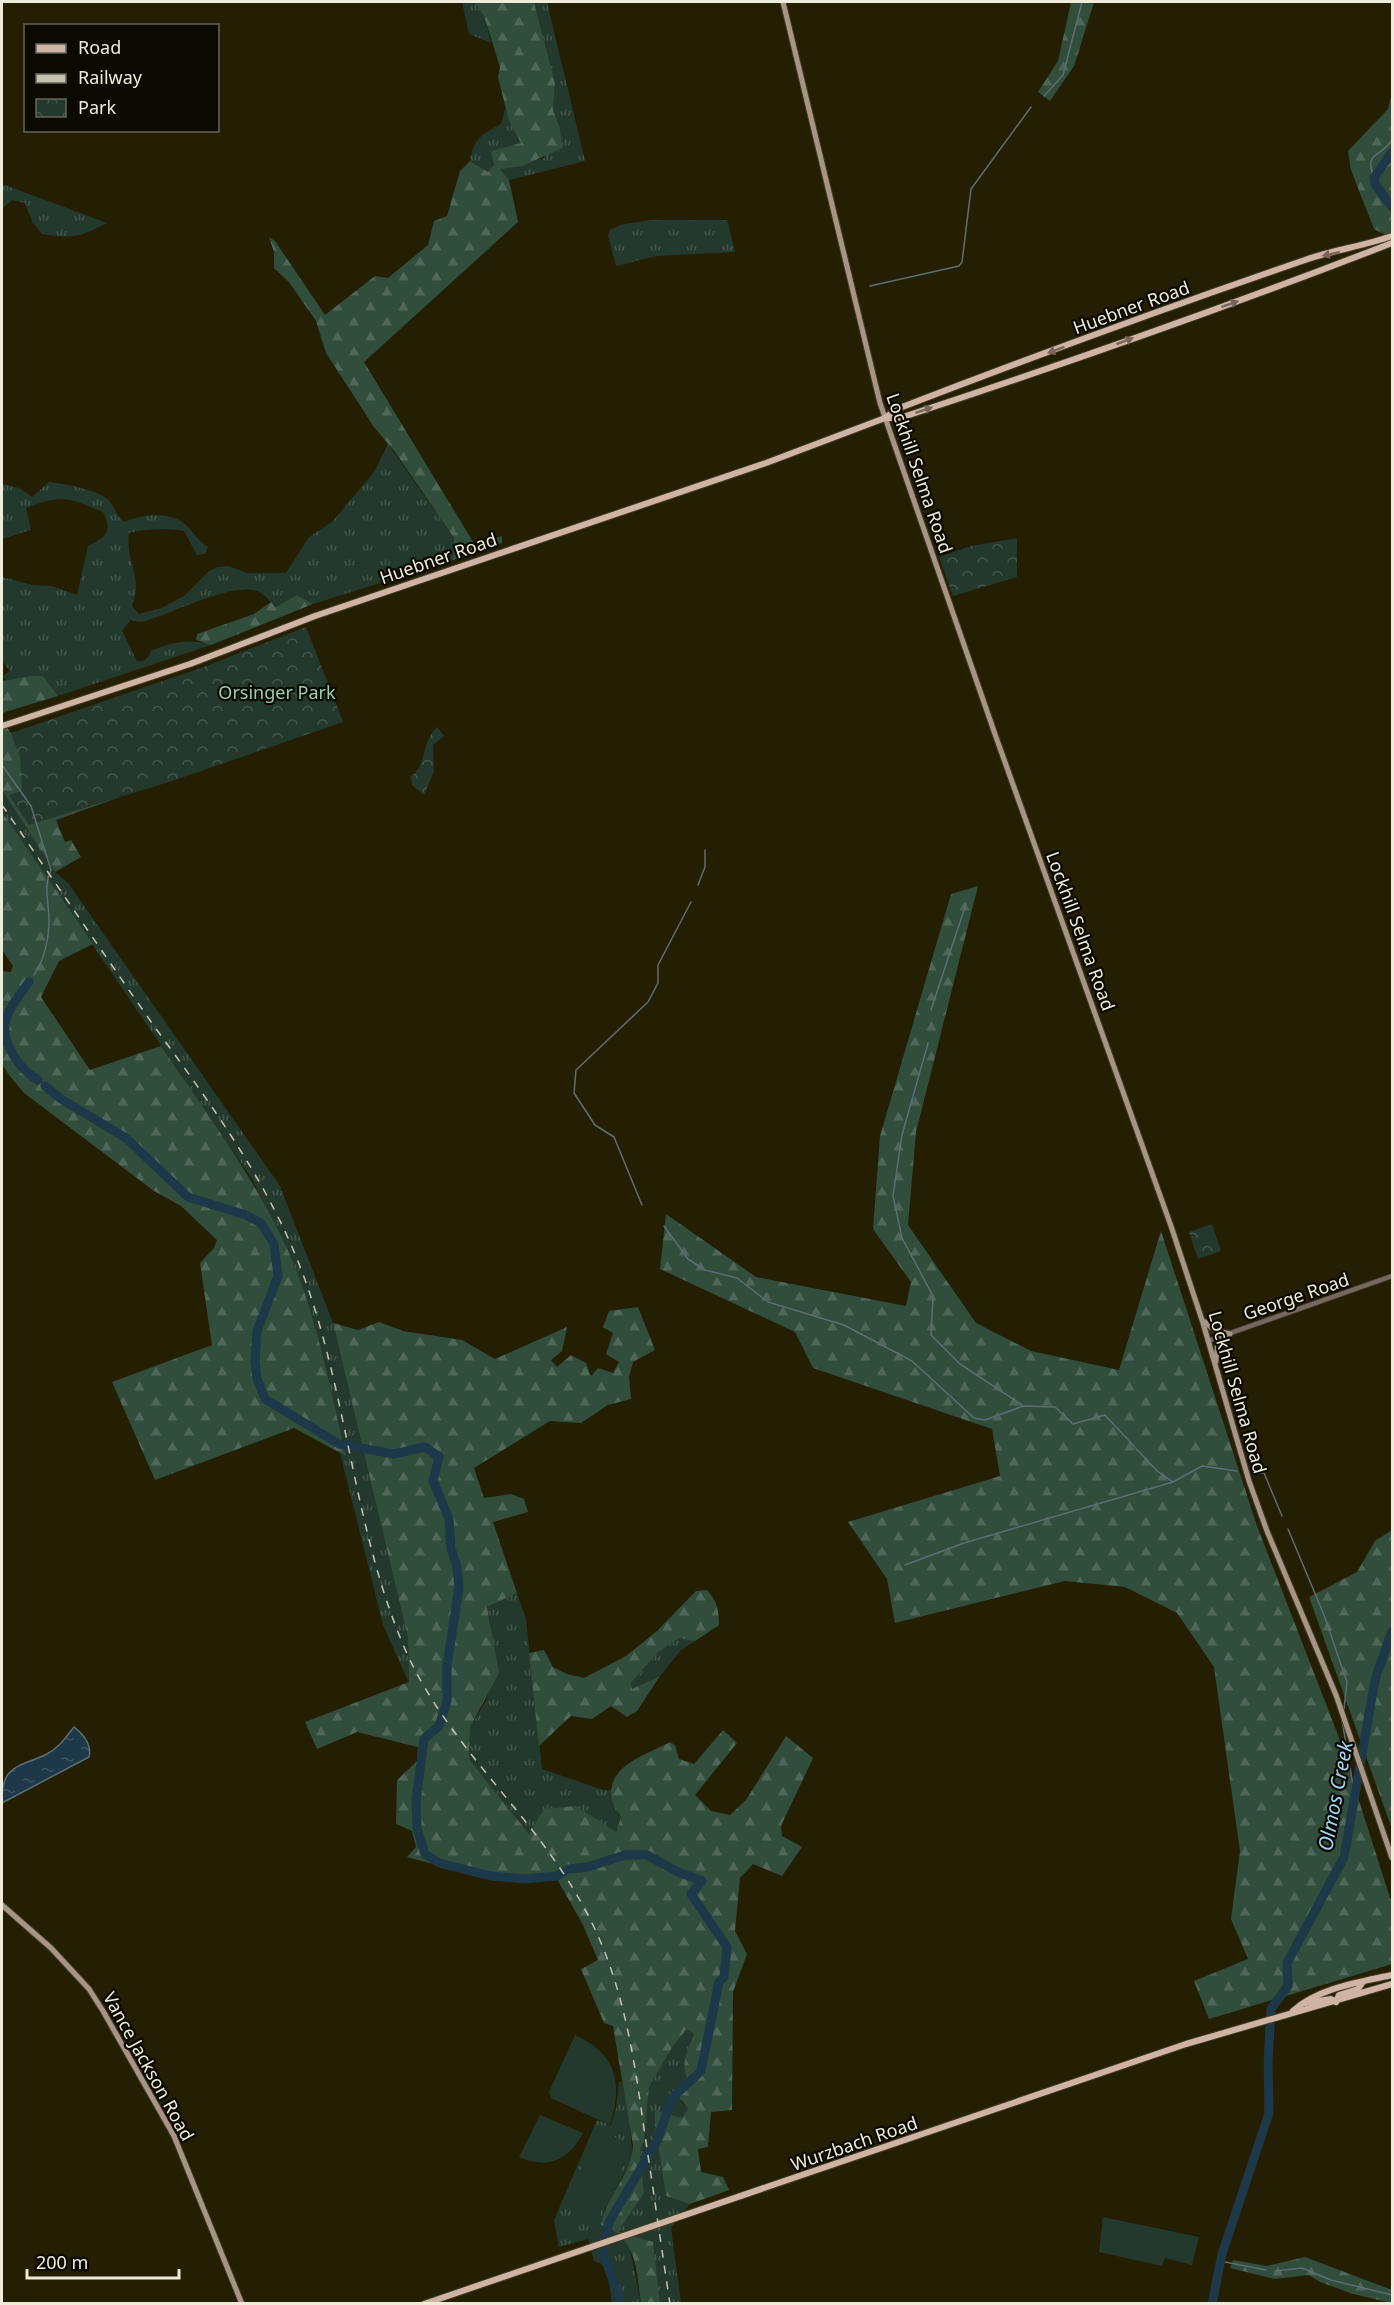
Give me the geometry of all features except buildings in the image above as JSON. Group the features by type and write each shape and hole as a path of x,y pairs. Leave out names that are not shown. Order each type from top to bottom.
{"main road":[{"name":"Lockhill Selma Road","path":"783,2 885,418 1199,1310 1249,1481 1267,1531 1336,1695 1392,1858"},
{"name":"Huebner Road","path":"885,418 900,418 1251,297 1391,239"},
{"name":"Huebner Road","path":"2,726 190,664 315,616 766,463 885,418 897,409 914,402 1310,258 1391,239"},
{"path":"1170,309 1175,322"},
{"path":"1199,1310 1211,1329 1230,1334"},
{"path":"1215,1365 1218,1341 1230,1334"},
{"name":"Vance Jackson Road","path":"2,1905 51,1947 89,1989 103,2011 174,2136 242,2304"},
{"name":"Wurzbach Road","path":"1293,2011 1302,2003 1363,1982 1392,1975"},
{"path":"1302,2003 1331,1999 1336,2002 1337,1996 1358,1989 1363,1982"},
{"name":"Wurzbach Road","path":"424,2304 1249,2024 1293,2011 1336,2002 1392,1984"}],"street":[{"name":"George Road","path":"1208,1341 1392,1276"}],"green space":[{"path":"462,2 474,2 484,16 491,43 469,34"},
{"path":"474,2 534,2 555,83 553,110 559,125 563,148 522,166 500,169 509,180 518,222 364,362 475,545 502,536 502,543 453,560 454,538 395,452 374,427 326,353 316,321 289,282 274,268 274,252 269,237 275,241 325,315 375,276 388,278 428,245 434,221 447,216 460,171 470,161 488,172 494,165 491,151 521,143 509,121 498,77 500,67 484,16"},
{"path":"534,2 547,2 585,161 509,180 500,169 544,158 559,125 553,110 555,83"},
{"path":"1071,2 1094,2 1074,66 1050,101 1038,92 1058,61"},
{"path":"1392,94 1392,238 1374,229 1351,170 1348,151 1388,109"},
{"path":"506,105 509,121 522,143 488,172 470,161 471,154 479,138 501,124"},
{"path":"2,184 107,223 76,236 42,234 33,223 25,203 12,200 2,209"},
{"path":"650,220 727,220 735,252 656,256 616,266 608,235 610,230 620,225"},
{"path":"388,444 454,538 453,560 313,604 297,595 274,607 260,592 242,590 214,596 142,622 130,620 122,631 137,661 146,659 151,651 174,643 188,641 211,645 58,696 43,676 6,680 3,676 10,671 2,661 2,577 32,585 51,586 77,595 88,546 103,537 107,524 103,512 72,500 57,499 26,508 31,530 2,539 2,484 19,488 32,497 49,482 73,486 107,498 124,522 157,515 174,518 188,527 208,547 205,554 197,555 184,531 156,529 129,533 129,553 136,586 132,606 139,614 162,608 184,596 209,571 218,567 228,566 247,573 286,573 309,537 332,522 374,472"},
{"path":"1017,538 1017,577 953,596 939,557 971,546"},
{"path":"297,595 313,604 211,645 196,640 197,634 254,614 271,602 275,607"},
{"name":"Orsinger Park","path":"306,627 343,722 172,781 29,825 9,795 22,791 20,757 11,733 201,668"},
{"path":"43,676 58,696 2,713 2,681"},
{"path":"2,720 11,733 19,753 120,797 56,820 65,842 71,840 81,857 55,872 2,790"},
{"path":"437,727 444,736 433,745 434,771 424,795 412,785 411,776 420,766 428,740"},
{"path":"2,790 55,872 68,883 280,1186 333,1323 408,1638 409,1683 383,1625 340,1453 345,1455 314,1323 295,1267 252,1179 2,812"},
{"path":"2,812 93,944 59,961 41,997 90,1070 161,1046 216,1126 267,1209 295,1267 318,1337 346,1456 294,1428 155,1480 112,1382 212,1345 200,1263 214,1248 217,1240 181,1206 154,1191 24,1093 2,1064 2,971 11,972 13,966 2,950"},
{"path":"978,886 916,1132 908,1225 976,1323 1031,1351 1119,1370 1161,1231 1257,1526 1338,1735 1392,1904 1392,1964 1209,2019 1194,1981 1248,1959 1231,1919 1240,1851 1214,1667 1177,1613 1125,1587 1065,1581 895,1623 887,1579 848,1522 1000,1476 992,1429 813,1368 795,1332 660,1269 666,1214 756,1277 906,1306 911,1282 873,1229 880,1136 951,894"},
{"path":"1212,1224 1221,1251 1198,1259 1189,1232"},
{"path":"638,1307 655,1350 633,1362 629,1377 631,1399 608,1405 581,1423 550,1421 474,1468 484,1498 511,1494 524,1499 528,1512 493,1522 517,1593 487,1607 499,1673 470,1727 469,1759 529,1834 544,1809 576,1806 616,1832 621,1817 611,1796 616,1776 631,1762 670,1742 675,1745 679,1759 694,1764 723,1730 737,1743 695,1795 711,1811 730,1815 746,1800 786,1736 813,1758 781,1826 782,1836 802,1847 782,1876 753,1864 740,1878 735,1931 747,1954 733,1992 732,2110 711,2112 708,2147 698,2149 701,2172 723,2177 729,2190 690,2204 666,2196 655,2127 655,2110 682,2118 688,2109 675,2091 687,2078 684,2067 694,2034 687,2029 673,2046 649,2087 644,2142 640,2150 644,2193 618,2231 653,2242 660,2303 641,2303 636,2267 629,2247 622,2238 601,2225 608,2204 632,2156 633,2145 613,2026 604,2023 581,1969 598,1960 583,1925 557,1879 488,1879 407,1857 416,1847 412,1831 396,1824 397,1780 417,1761 418,1747 357,1732 317,1749 305,1722 409,1682 408,1638 333,1323 358,1330 379,1322 403,1331 462,1340 495,1359 567,1327 562,1351 551,1360 557,1367 571,1355 586,1363 591,1376 598,1368 613,1373 619,1362 606,1354 613,1333 603,1327 609,1311"},
{"path":"1392,1530 1392,1829 1309,1597 1357,1572 1375,1541"},
{"path":"707,1590 717,1606 719,1625 695,1641 679,1638 657,1653 631,1683 632,1689 660,1676 637,1711 627,1717 611,1706 592,1719 571,1716 539,1746 529,1653 544,1650 553,1667 567,1674 584,1678 626,1656 657,1631 696,1591"},
{"path":"517,1593 526,1619 542,1769 603,1790 612,1790 611,1797 621,1817 616,1832 529,1834 469,1759 470,1727 487,1699 490,1620 487,1607"},
{"path":"679,1637 695,1641 681,1650 660,1676 632,1689 631,1683 657,1653"},
{"path":"687,2029 694,2034 685,2060 687,2078 681,2101 688,2109 682,2118 655,2111 655,2127 666,2196 690,2204 671,2228 681,2303 659,2303 653,2242 619,2231 629,2244 641,2303 612,2303 606,2271 604,2266 594,2261 588,2239 559,2247 554,2220 597,2120 611,2125 616,2108 619,2082 622,2082 630,2122 632,2158 604,2211 644,2193 640,2150 644,2142 649,2087 673,2046"},
{"path":"575,2035 600,2051 613,2072 616,2096 610,2125 551,2098 549,2092"},
{"path":"540,2115 583,2133 564,2156 539,2163 519,2157"},
{"path":"599,2130 632,2145 597,2220 564,2205"},
{"path":"1103,2217 1199,2237 1192,2265 1165,2258 1162,2266 1099,2252"},
{"path":"1305,2257 1392,2290 1392,2303 1353,2294 1320,2282 1309,2275 1275,2279 1230,2268 1233,2260 1267,2266"}],"water":[{"path":"74,1727 86,1740 89,1757 2,1803 2,1790 8,1774 20,1765 51,1752"}],"waterway":[{"path":"1044,96 1063,75 1082,2"},
{"path":"870,286 959,266 962,262 971,189 1031,107"},
{"path":"1392,140 1372,159 1371,169 1374,178 1392,163"},
{"name":"Olmos Creek","path":"1392,152 1374,178 1375,184 1392,207"},
{"path":"2,765 31,806 51,870 47,889 48,935 43,956 34,975"},
{"path":"698,885 705,867 705,850"},
{"path":"642,1205 614,1137 595,1125 574,1093 576,1070 648,1002 658,983 658,965 691,902"},
{"path":"931,1010 966,904"},
{"path":"29,982 10,1010 5,1028 8,1046 18,1062 38,1080"},
{"path":"928,1043 902,1135 893,1196 902,1238 933,1296 931,1335 960,1364 1022,1405"},
{"path":"45,1086 61,1099 126,1138 188,1197 246,1215 261,1223 274,1244 278,1276 257,1331 255,1361 257,1379 265,1399 339,1444 394,1454 425,1447 439,1457 433,1481 449,1519 451,1549 457,1566 459,1588 447,1665 447,1701 439,1726 424,1739 416,1801 417,1828 425,1854 439,1863 491,1876 525,1879 557,1876 568,1869 588,1867 625,1855 647,1855 678,1872 702,1881 691,1894 727,1947 724,1977 719,1982 701,2071 672,2098 657,2141 609,2222 603,2252 621,2304"},
{"path":"664,1226 688,1259 705,1270 737,1278 768,1302 844,1325 912,1361 974,1418 985,1420 1023,1406 1055,1407 1073,1424 1105,1415 1157,1471 1173,1482 1202,1466 1237,1471"},
{"path":"1257,1473 1264,1473 1282,1516"},
{"path":"905,1565 964,1543 1173,1482"},
{"path":"1288,1529 1324,1615 1347,1682 1344,1709"},
{"name":"Olmos Creek","path":"1212,2304 1222,2254 1269,2113 1268,2062 1271,2009 1288,1986 1287,1963 1344,1857 1375,1680 1392,1631"},
{"path":"1342,1720 1354,1791"},
{"path":"1220,2261 1266,2270"},
{"path":"1275,2271 1302,2268 1331,2280 1392,2295"}],"railway":[{"path":"2,805 236,1143 272,1204 287,1236 317,1315 372,1551 385,1597 402,1642 419,1678 440,1712 561,1870 582,1904 607,1958 630,2042 670,2304"}]}
